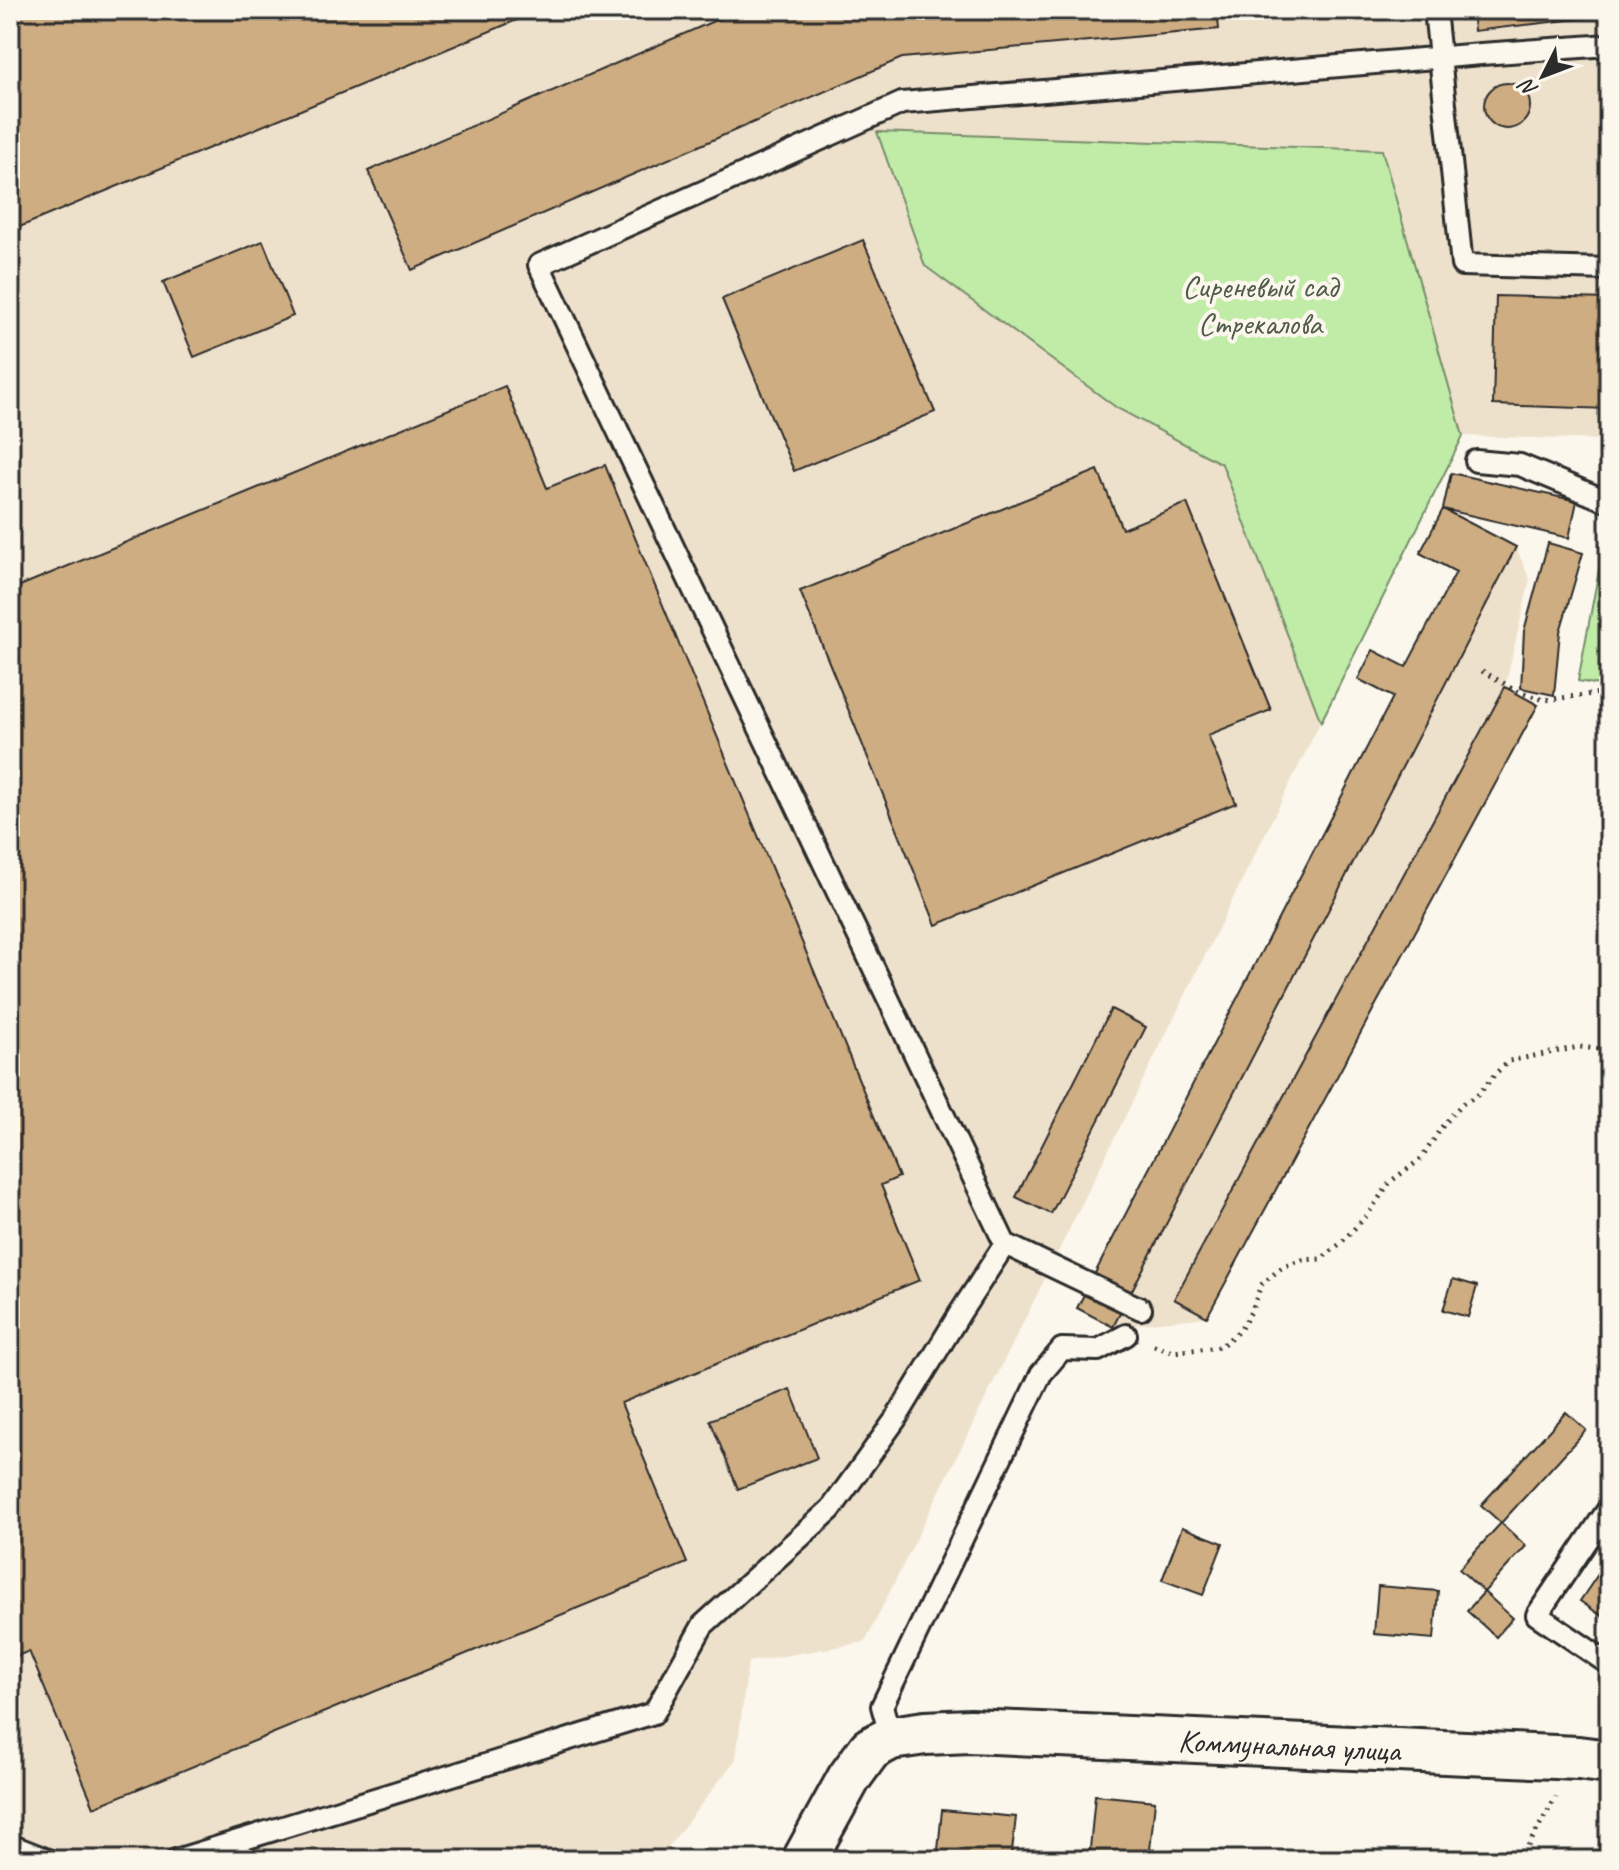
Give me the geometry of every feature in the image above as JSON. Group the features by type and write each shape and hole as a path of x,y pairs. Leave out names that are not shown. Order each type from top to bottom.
{"street":[{"name":"Коммунальная улица","path":"891,1738 970,1731 1594,1760"},
{"path":"804,1860 849,1778 870,1749 891,1738"}],"lane":[{"path":"1435,10 1462,265 1609,269"},
{"path":"1141,1309 1005,1244 539,265 902,103 1609,45"},
{"path":"1476,461 1520,465 1609,502"},
{"path":"176,1860 654,1713 703,1625 831,1509 895,1420 1005,1244"},
{"path":"891,1738 882,1706 1041,1374 1062,1349 1098,1350 1126,1335"},
{"path":"1609,1508 1537,1615 1609,1664"},
{"path":"10,1845 48,1860"}],"path":[{"path":"1482,671 1519,692 1545,700 1600,693 1609,695"},
{"path":"1126,1335 1173,1352 1220,1347 1240,1330 1252,1310 1261,1285 1281,1268 1302,1260 1321,1259 1340,1244 1368,1214 1390,1182 1422,1158 1441,1128 1461,1105 1479,1094 1509,1061 1579,1047 1609,1050"},
{"path":"1520,1860 1594,1760"}],"shaded area":[{"path":"10,10 1609,10 1609,440 1462,436 865,1642 748,1662 736,1759 658,1860 10,1860"},
{"path":"1443,509 1516,547 1530,580 1505,687 1538,705 1207,1317 1113,1327 1077,1308 1393,697 1358,679 1373,650 1407,667 1455,572 1420,553"}],"green space":[{"name":"Сиреневый сад Стрекалова","path":"877,132 1382,150 1463,436 1321,722 1222,464 1117,408 925,266"},
{"path":"1609,517 1609,687 1578,681"}],"building":[{"path":"10,10 541,10 10,231"},
{"path":"739,10 1217,10 1219,29 902,58 412,270 368,171"},
{"path":"1472,10 1609,10 1609,15 1474,31"},
{"path":"1507,83 1523,90 1530,106 1523,122 1507,129 1491,122 1484,106 1491,90"},
{"path":"863,240 935,412 794,471 722,299"},
{"path":"263,241 293,316 194,357 163,282"},
{"path":"1496,296 1609,299 1609,409 1493,405"},
{"path":"505,386 547,488 605,465 899,1177 881,1185 920,1280 621,1403 687,1563 94,1807 29,1651 10,1659 10,590"},
{"path":"1098,470 1122,529 1187,503 1271,710 1208,735 1236,803 936,925 800,591"},
{"path":"1451,473 1577,501 1569,538 1443,509"},
{"path":"1443,509 1516,547 1113,1327 1077,1308 1393,697 1358,679 1373,650 1406,667 1456,572 1420,553"},
{"path":"1548,543 1583,553 1560,632 1554,695 1521,688 1524,631"},
{"path":"1505,687 1538,705 1207,1317 1174,1299"},
{"path":"1111,1009 1146,1027 1051,1214 1016,1197"},
{"path":"1453,1279 1477,1286 1468,1317 1443,1310"},
{"path":"790,1389 817,1458 738,1489 710,1420"},
{"path":"1566,1412 1586,1430 1501,1523 1481,1505"},
{"path":"1501,1523 1526,1546 1484,1592 1459,1569"},
{"path":"1182,1527 1223,1543 1203,1595 1162,1580"},
{"path":"1609,1558 1609,1621 1580,1601"},
{"path":"1378,1586 1438,1591 1434,1639 1374,1634"},
{"path":"1484,1592 1513,1618 1496,1637 1467,1611"},
{"path":"1095,1795 1155,1801 1149,1860 1089,1860"},
{"path":"942,1810 1016,1817 1011,1860 937,1860"}]}
